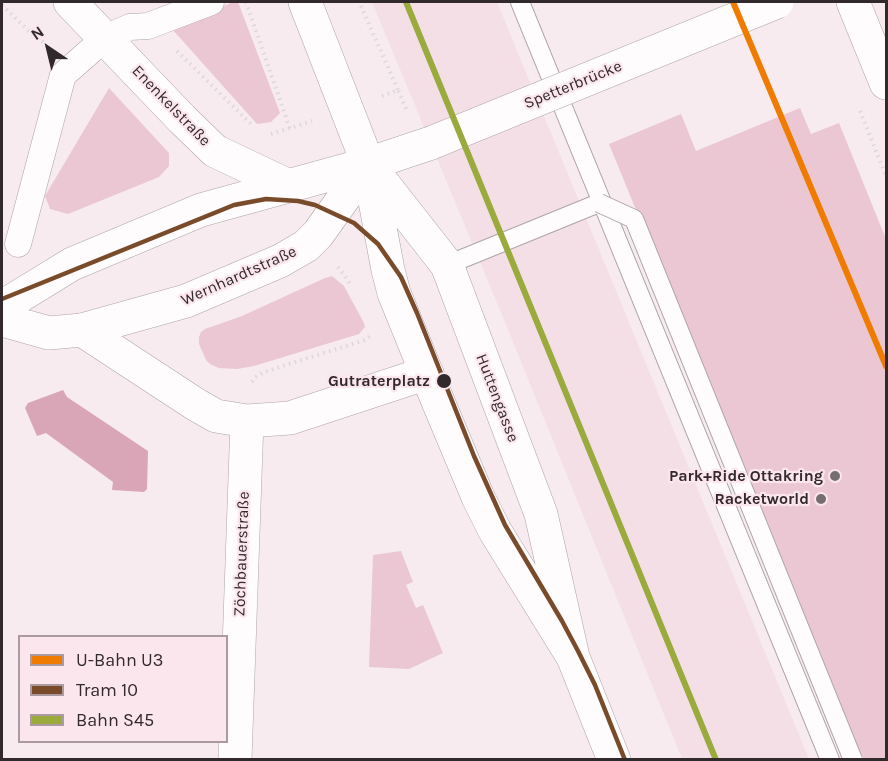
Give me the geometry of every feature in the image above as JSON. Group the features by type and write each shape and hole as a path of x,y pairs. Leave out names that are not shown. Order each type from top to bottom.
{"street":[{"name":"Enenkelstraße","path":"70,2 215,151 289,186"},
{"path":"18,244 63,75 105,38 130,27 148,26 211,2"},
{"name":"Huttengasse","path":"305,2 368,164 394,293 486,514 573,657"},
{"name":"Spetterbrücke","path":"368,164 431,143 777,2"},
{"path":"853,2 886,83"},
{"path":"2,306 72,264 201,210 368,164"},
{"name":"Huttengasse","path":"368,164 461,259 541,514 573,657 614,759"},
{"name":"Wernhardtstraße","path":"2,320 49,333 82,330 186,301 280,261 306,246 322,230 368,164"},
{"path":"82,330 216,416 247,421 290,418 427,373"},
{"name":"Zöchbauerstraße","path":"235,759 247,421"}],"lane":[{"path":"520,2 830,759"},
{"path":"461,259 599,203 634,219 853,759"}],"path":[{"path":"246,2 290,129"},
{"path":"361,6 398,90"},
{"path":"148,26 159,33 255,128"},
{"path":"247,421 249,390 256,377 264,372 365,340 373,333 372,328"}],"shaded area":[{"path":"233,2 238,2 280,113 271,122 257,124 172,29"},
{"path":"372,2 497,2 809,759 682,759"},
{"path":"109,88 169,153 169,166 159,177 68,214 50,209 45,196"},
{"name":"Racketworld","path":"800,108 811,134 839,123 886,239 886,759 861,759 609,144 681,114 696,151"},
{"path":"332,276 344,286 364,323 365,327 359,334 254,366 237,369 219,368 206,360 199,344 201,332 205,329 242,316"},
{"path":"63,390 67,397 148,451 147,489 144,492 112,490 113,482 46,433 37,436 25,408 28,403"},
{"path":"401,551 413,582 406,585 416,608 423,605 443,653 409,669 369,667 373,555"}],"metro line":[{"name":"U3","path":"733,2 886,366"}],"tram line":[{"name":"10","path":"2,299 234,205 266,199 298,201 315,205 354,223 378,244 401,277 474,456 505,525 578,651 595,685 625,760"}],"rail line":[{"name":"S45","path":"406,2 716,760"}],"place":[{"name":"Gutraterplatz","path":"444,381"},
{"name":"Park+Ride Ottakring","path":"835,476"},
{"name":"Racketworld","path":"821,499"}]}
